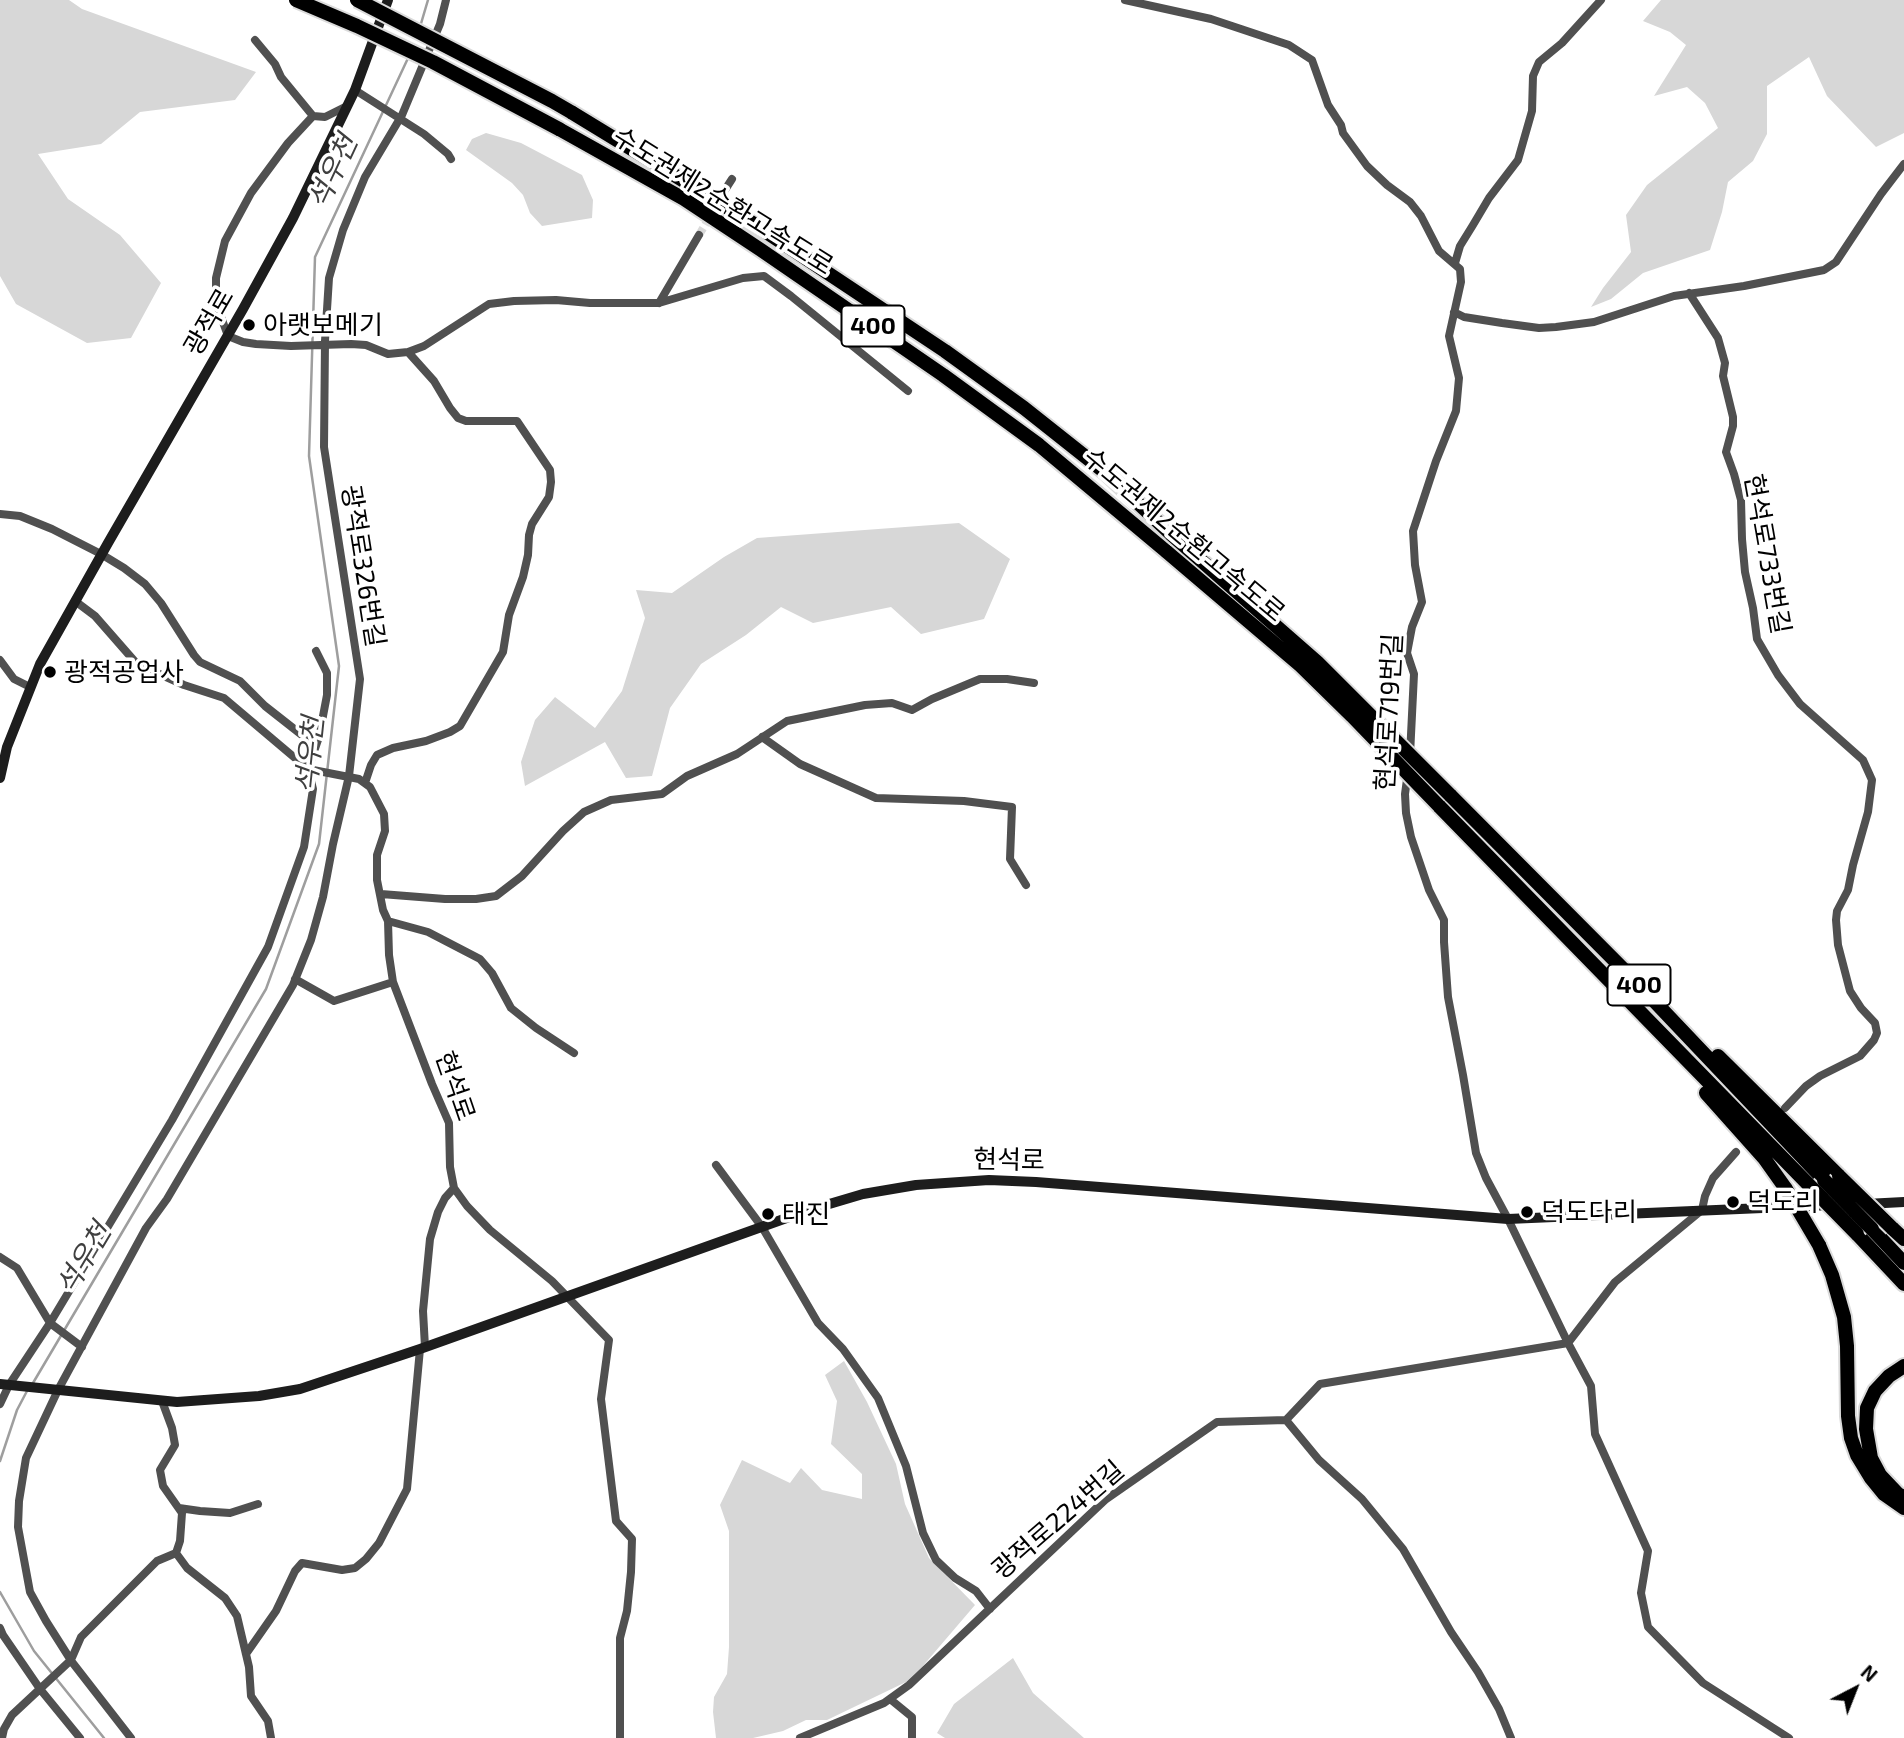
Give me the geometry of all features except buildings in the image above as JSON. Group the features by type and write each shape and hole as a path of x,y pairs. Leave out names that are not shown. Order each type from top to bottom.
{"highway":[{"name":"수도권제2순환고속도로","path":"296,0 433,62 684,199 922,360 1039,445 1301,666 1904,1284"},
{"name":"수도권제2순환고속도로","path":"357,0 552,100 748,220 945,351 1024,408 1106,473 1172,535 1317,662 1638,984 1904,1262"},
{"path":"1545,916 1764,1157 1786,1189 1819,1245 1832,1275 1844,1317 1848,1416 1857,1455 1884,1494 1904,1508"},
{"path":"1638,984 1732,1069 1904,1239"},
{"path":"1904,1366 1889,1376 1875,1391 1867,1408 1866,1429 1871,1458 1880,1475 1904,1497"}],"street":[{"name":"광적로","path":"77,598 293,218 355,90 388,0"},
{"name":"광적로326번길","path":"131,1738 69,1662 30,1592 18,1527 26,1458 55,1390 146,1228 167,1199 295,979 311,940 349,776 360,679 324,447 329,278 343,230 365,177 400,119 440,24 446,0"},
{"path":"1125,0 1211,19 1289,45 1312,60 1328,105 1343,133 1367,166 1410,202 1421,216 1438,251 1455,263"},
{"name":"현석로719번길","path":"1601,0 1562,43 1539,62 1533,76 1532,111 1518,160 1489,198 1460,246 1455,263 1460,269 1461,282 1449,337 1459,378 1456,411 1413,531 1415,565 1422,602 1412,627 1407,653 1414,674 1406,813 1419,865 1444,920 1448,997 1476,1153 1591,1386 1595,1434 1648,1551 1641,1593 1648,1627 1703,1683 1789,1738"},
{"path":"255,40 313,116 325,117 347,106"},
{"path":"355,90 424,134 451,159"},
{"path":"313,116 251,193 225,241 216,278 216,303 228,336 243,342 291,346 366,345 388,354 408,352 424,346 489,304 546,300 659,303 743,278 764,276 908,391"},
{"path":"1454,312 1464,317 1539,328 1556,327 1594,322 1689,293 1744,286 1824,270 1836,262 1904,164"},
{"path":"723,193 732,179"},
{"path":"659,303 699,234"},
{"name":"현석로733번길","path":"1689,293 1718,338 1725,363 1723,376 1733,417 1726,452 1741,500 1745,572 1757,639 1778,675 1800,704 1863,760 1872,780 1868,812 1848,890 1837,911 1836,920 1838,944 1850,991 1875,1023 1877,1033 1860,1056 1813,1081 1786,1108"},
{"path":"365,783 377,755 393,748 426,741 460,726 503,652 509,615 528,555 531,524 549,497 551,482 550,470 517,421 466,421 458,418 433,381 408,352"},
{"path":"0,514 20,516 52,529 124,568 145,584 162,603 201,662 240,681 314,747"},
{"path":"0,778 7,747 30,687 77,598 137,664 184,685 224,698 311,770 349,776 365,783 384,814 384,831 377,855 377,880 383,911 388,921 428,932 480,959 492,973 511,1008 574,1053"},
{"path":"0,1404 4,1384 50,1323 172,1120 268,947 304,847 313,789 311,770 314,747 323,720 327,695 327,673 316,651"},
{"path":"0,660 13,679 30,687"},
{"path":"381,894 445,899 495,896 522,876 584,811 611,800 662,794 687,776 737,754 787,721 865,705 892,703 912,710 980,679 1007,679 1034,684"},
{"path":"762,737 800,764 876,798 964,801 1012,807 1010,859 1026,885"},
{"name":"현석로","path":"388,921 393,982 449,1123 450,1167 454,1188"},
{"path":"295,979 334,1001 393,982"},
{"path":"1511,1738 1499,1709 1478,1672 1451,1632 1403,1549 1362,1499 1319,1460 1286,1420 1320,1384 1568,1343 1615,1282 1702,1210 1713,1178 1736,1152"},
{"path":"716,1165 762,1227 818,1324 844,1349 877,1398 906,1466 923,1533 936,1560 955,1578 976,1591 990,1609"},
{"name":"현석로","path":"4,1384 162,1401 204,1402 300,1389 423,1348 809,1210 863,1194 916,1185 989,1180 1036,1182 1508,1219"},
{"path":"246,1654 276,1611 295,1571 302,1563 342,1570 355,1568 379,1543 407,1489 423,1348 423,1311 430,1239 438,1212 454,1188 489,1230 552,1280 610,1340 601,1399 616,1521 632,1539 627,1611 620,1638 620,1738"},
{"path":"1508,1219 1904,1202"},
{"path":"0,1257 17,1268 50,1323 82,1346"},
{"path":"2,1738 12,1715 69,1662 81,1637 158,1561 176,1553 180,1541 182,1513 163,1486 160,1470 175,1445 162,1401"},
{"name":"광적로224번길","path":"800,1738 884,1703 909,1685 1105,1500 1217,1422 1286,1420"},
{"path":"179,1508 230,1513 258,1504"},
{"path":"176,1553 187,1568 225,1598 237,1616 249,1667 251,1696 268,1721 271,1738"},
{"path":"0,1628 80,1738"},
{"path":"890,1699 912,1717 912,1738"}],"shaded area":[{"path":"0,0 69,0 82,9 256,72 235,100 140,112 101,144 38,154 68,199 120,235 161,283 131,338 87,343 16,304 0,276"},
{"path":"1661,0 1904,0 1904,133 1876,147 1827,96 1809,57 1767,86 1767,134 1753,161 1728,182 1710,250 1643,273 1611,299 1591,307 1631,252 1626,215 1647,185 1718,128 1705,103 1687,87 1654,96 1686,45 1670,32 1643,21"},
{"path":"486,133 521,143 582,175 593,200 592,218 542,226 530,213 523,195 512,183 466,150 472,139"},
{"path":"959,523 1010,559 984,619 921,634 891,607 813,623 781,607 746,635 701,664 670,708 652,776 626,778 605,742 525,786 521,762 535,720 555,697 595,728 622,691 645,618 636,590 672,593 757,538"},
{"path":"844,1361 896,1464 905,1504 929,1558 975,1605 906,1682 827,1720 806,1720 783,1731 753,1738 716,1738 714,1697 727,1674 729,1647 729,1531 720,1505 742,1460 790,1483 801,1468 822,1490 862,1499 862,1474 831,1444 837,1401 825,1375"},
{"path":"1013,1658 1033,1693 1084,1738 945,1738 937,1733 954,1704"}],"waterway":[{"name":"석우천","path":"420,27 428,0"},
{"name":"석우천","path":"33,1383 266,989 319,844 339,666 309,456 315,257 409,56"},
{"name":"석우천","path":"0,1461 17,1410 27,1391"},
{"name":"석우천","path":"0,1592 34,1651 104,1738"}],"tunnel":[{"path":"699,235 712,213"}],"place":[{"name":"아랫보메기","path":"249,325"},
{"name":"광적공업사","path":"50,672"},
{"name":"덕도리","path":"1733,1202"},
{"name":"덕도다리","path":"1527,1212"},
{"name":"태진","path":"768,1214"}]}
